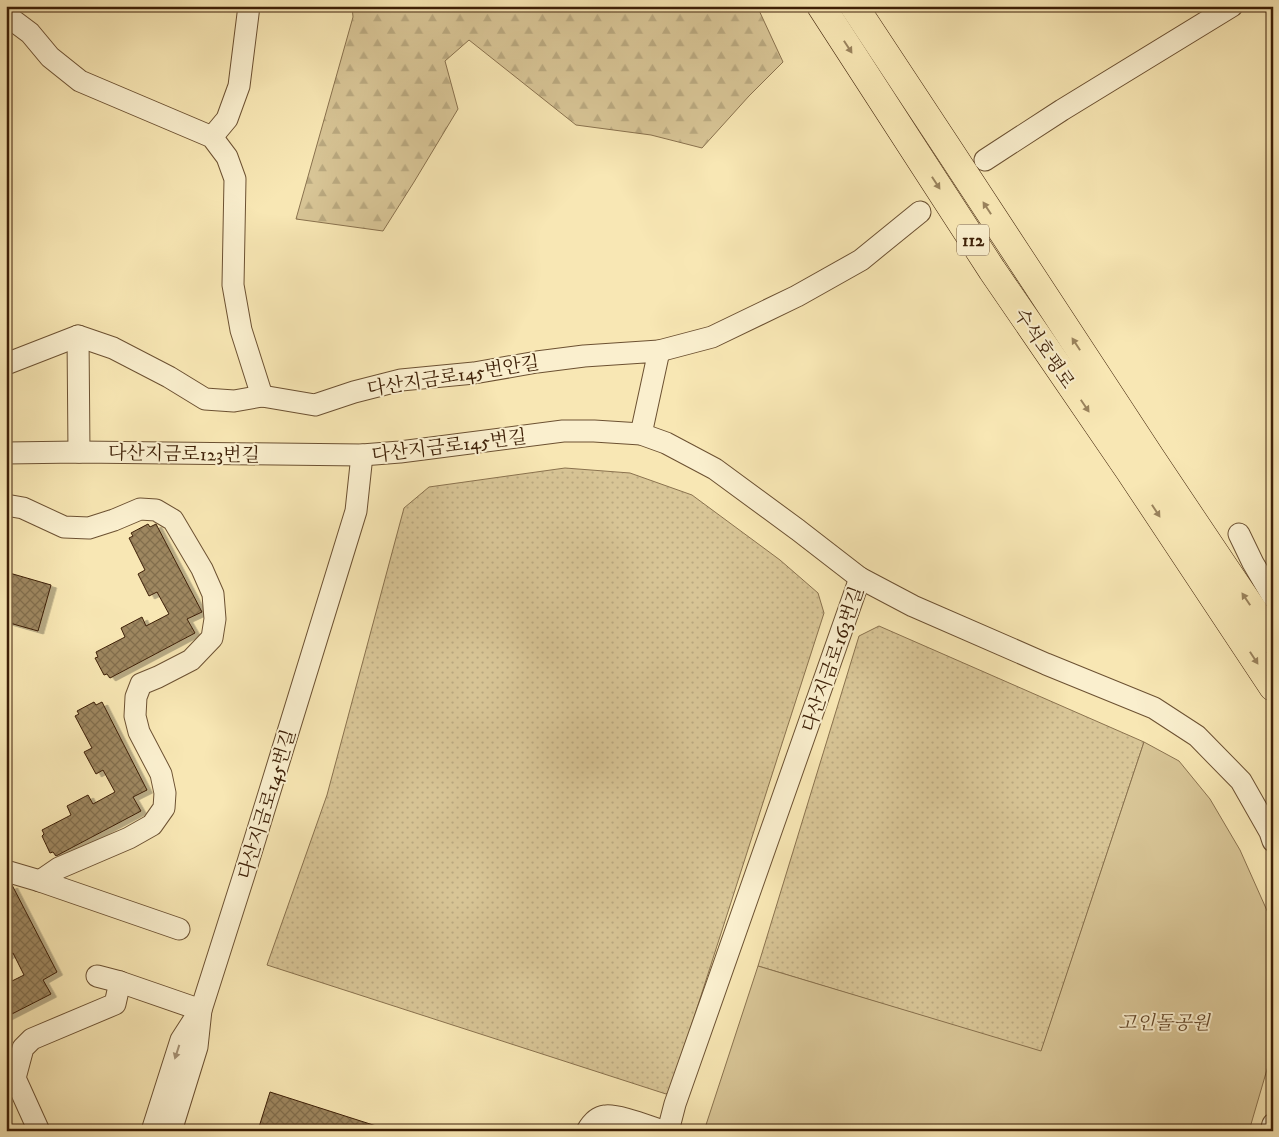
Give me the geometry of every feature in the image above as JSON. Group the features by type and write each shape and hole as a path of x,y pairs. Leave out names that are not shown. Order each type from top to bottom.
{"highway":[{"name":"수석호평로","path":"821,6 992,270 1129,470 1273,687"},
{"name":"수석호평로","path":"854,6 1145,450 1273,640"}],"street":[{"path":"212,137 227,119 238,86 249,6"},
{"path":"985,160 1086,95 1232,6"},
{"path":"6,15 30,33 50,57 80,81 212,137 227,157 235,179 233,285 241,330 262,396"},
{"name":"다산지금로145번안길","path":"78,336 113,348 206,399 234,401 262,396 315,405 354,392 401,380 474,373 584,356 659,351 712,337 797,296 861,260 920,212"},
{"path":"6,364 78,336 79,452"},
{"path":"641,434 659,351"},
{"name":"다산지금로145번길","path":"171,1131 197,1047 201,1010 356,511 362,455 562,431 641,434 666,443 715,469 860,578"},
{"name":"다산지금로123번길","path":"6,453 362,455"},
{"path":"6,505 23,508 64,527 89,528 140,509 156,510 173,520 202,569 213,594 215,619 212,638 191,660 141,684 136,697 135,716 140,732 161,774 165,793 164,808 152,826 59,868 40,881"},
{"path":"1239,534 1252,563 1273,597"},
{"name":"다산지금로163번길","path":"668,1131 675,1104 860,578 914,606 1046,664 1154,708 1197,736 1241,781 1270,832 1273,841"},
{"path":"6,872 40,881 179,929"},
{"path":"97,976 201,1010"},
{"path":"39,1131 15,1078 23,1048 32,1039 115,1004 120,982"},
{"name":"다산지금로145번길","path":"152,1131 181,1040 201,1010"},
{"path":"587,1131 592,1122 603,1116 613,1116 663,1131"},
{"path":"1271,1131 1273,1124"}],"green space":[{"path":"352,6 757,6 783,62 702,148 651,135 576,125 469,40 445,61 458,109 383,231 296,219 353,17"},
{"path":"565,468 630,473 692,495 780,560 818,593 824,613 671,1089 666,1094 267,965 327,795 404,508 429,487"},
{"path":"879,626 1144,742 1041,1052 758,966 859,636"},
{"name":"고인돌공원","path":"1144,742 1179,761 1210,799 1240,850 1273,924 1273,1049 1249,1131 704,1131 758,966 1041,1051"}],"building":[{"path":"148,524 150,527 156,524 202,612 187,619 195,633 110,678 107,674 104,675 95,658 98,657 96,652 125,637 121,628 142,617 146,626 169,614 157,592 149,596 138,574 145,570 129,538 133,536 131,533"},
{"path":"6,572 51,585 38,631 6,622"},
{"path":"94,702 96,705 102,702 147,790 133,797 141,811 56,856 53,852 50,853 42,836 44,834 42,830 71,815 67,806 88,795 93,804 115,792 103,770 96,774 84,752 92,748 75,716 79,714 77,711"},
{"path":"12,885 57,972 43,980 51,994 6,1017 6,984 24,975 13,953 6,956 6,888"},
{"path":"270,1092 392,1131 270,1131 259,1127"}]}
